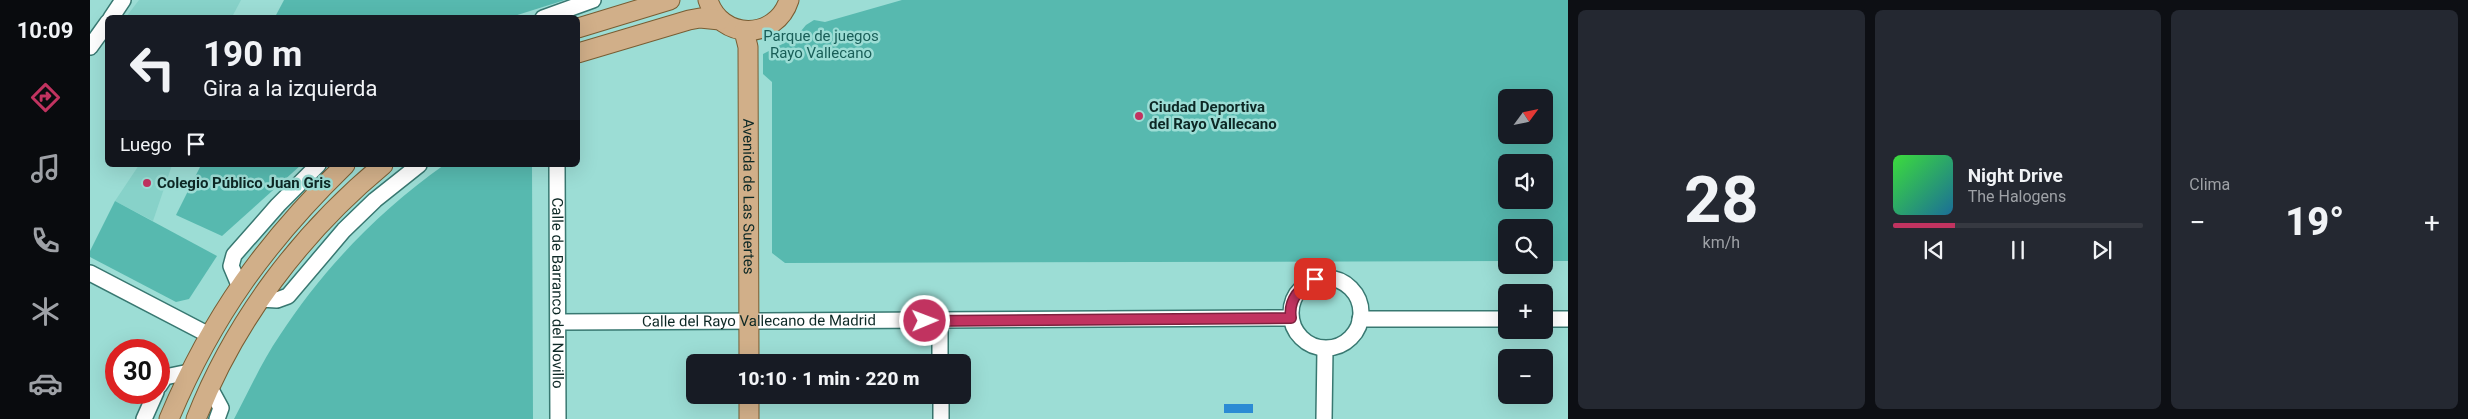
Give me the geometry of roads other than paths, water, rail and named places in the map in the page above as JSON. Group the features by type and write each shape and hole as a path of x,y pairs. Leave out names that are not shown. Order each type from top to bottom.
{"main road":[{"path":"708,0 711,8 720,20 731,28 744,31 757,31 769,26 779,18 788,0"},
{"path":"580,27 662,1"},
{"path":"580,53 689,20 700,18 720,20"},
{"name":"Avenida de Las Suertes","path":"744,31 748,47 749,354"},
{"path":"169,419 189,372 240,285 291,220 343,167"},
{"path":"196,419 209,386 260,299 318,226 381,167"},
{"path":"749,404 749,419"}],"street":[{"path":"112,15 123,0"},
{"path":"551,15 593,0"},
{"path":"90,47 105,26"},
{"path":"240,285 231,266 234,256 278,205 316,167"},
{"path":"260,299 277,300 288,296 344,230 375,200 416,167"},
{"name":"Calle de Barranco del Novillo","path":"557,167 558,419"},
{"path":"90,273 209,335"},
{"path":"1327,278 1336,279 1353,291 1360,304 1360,319 1352,337 1335,348 1325,349 1304,342 1297,334 1291,318 1292,302 1297,292 1310,282 1327,278"},
{"name":"Calle del Rayo Vallecano de Madrid","path":"558,322 1291,318"},
{"path":"1553,319 1568,318"},
{"path":"1360,319 1498,319"},
{"path":"940,321 940,354"},
{"path":"1324,419 1325,349"},
{"path":"170,376 189,372"},
{"path":"209,386 220,403 221,408 218,419"},
{"path":"144,419 151,404"},
{"path":"940,404 941,419"}],"place":[{"name":"Ciudad Deportiva del Rayo Vallecano","path":"1139,116"},
{"name":"Colegio Público Juan Gris","path":"147,183"}],"park label":[{"name":"Parque de juegos Rayo Vallecano","path":"821,44"}]}
